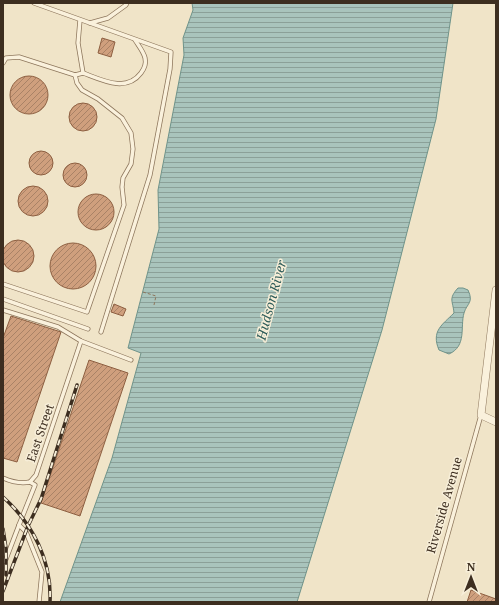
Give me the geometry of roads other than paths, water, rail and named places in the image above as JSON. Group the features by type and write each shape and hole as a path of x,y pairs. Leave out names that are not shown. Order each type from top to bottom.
{"street":[{"name":"Riverside Avenue","path":"481,415 496,290"},
{"path":"481,415 496,422"}],"lane":[{"path":"34,3 89,24 171,52 170,69 150,175 101,332"},
{"path":"89,24 108,18 127,3"},
{"path":"80,20 78,43 82,73"},
{"path":"3,63 6,58 19,57 75,75 82,73 110,83 124,84 136,80 145,68 146,57 135,40"},
{"path":"3,284 87,312 124,205 122,187 123,178 131,164 133,148 131,133 122,118 98,98 82,90 76,83 75,75"},
{"path":"3,299 88,328"},
{"path":"3,310 58,327 81,341 132,360"},
{"name":"East Street","path":"30,482 36,475 69,381 81,341"},
{"name":"Riverside Avenue","path":"429,602 481,415"},
{"path":"3,478 12,482 30,482 35,486 6,559 3,562"},
{"path":"19,525 26,532 42,572 39,602"}],"water":[{"name":"Hudson River","path":"192,3 453,3 436,119 382,330 297,602 60,602 112,458 141,353 128,348 159,229 158,190 184,55 183,38 193,10"},
{"path":"458,288 468,290 470,300 464,313 461,341 455,351 449,354 439,350 436,338 439,329 454,313 452,298"}],"railway":[{"path":"3,591 28,526 41,499 77,385"},
{"path":"3,497 14,508 32,531 38,544 48,572 50,602"},
{"path":"3,529 6,548 6,575"}]}
